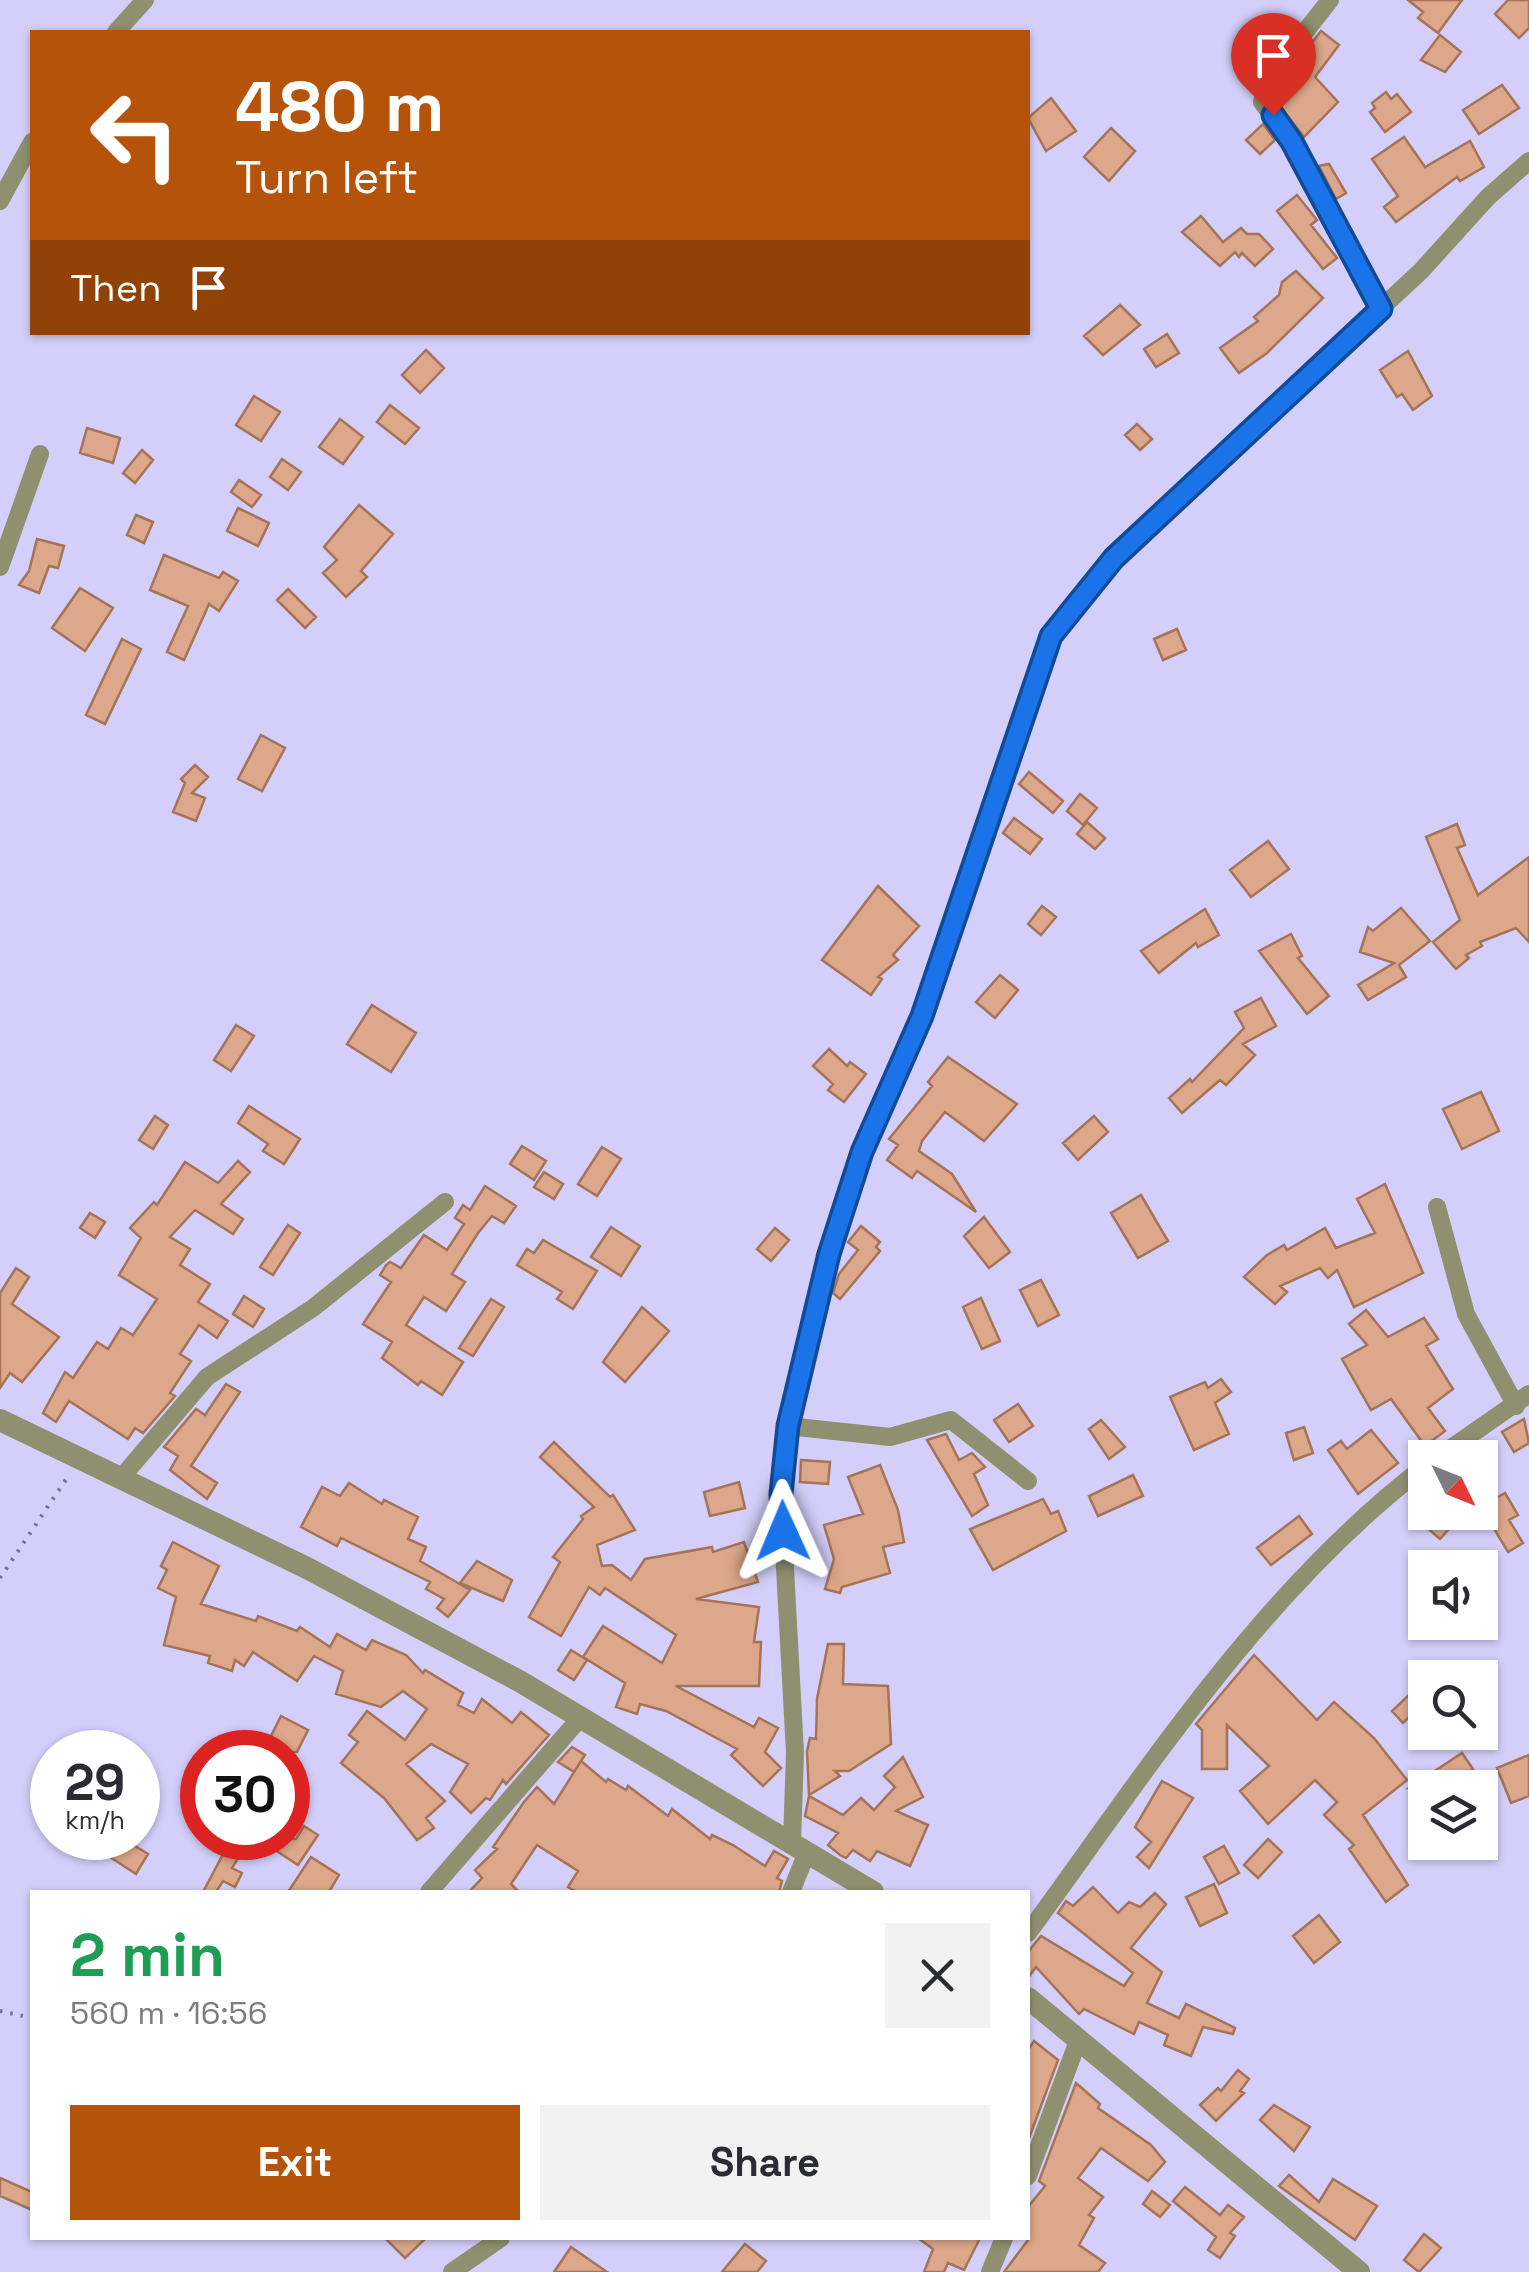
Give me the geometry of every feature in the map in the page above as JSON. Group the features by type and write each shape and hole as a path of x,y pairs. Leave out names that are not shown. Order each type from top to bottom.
{"street":[{"path":"118,30 145,0"},
{"path":"1330,0 1269,78 1262,102 1292,142 1381,309"},
{"path":"0,201 30,146"},
{"path":"790,1890 800,1847 781,1494 788,1426 805,1341 862,1152 922,1016 1051,636 1114,558 1381,309 1529,161"},
{"path":"0,566 40,454"},
{"path":"121,1478 207,1378 313,1308 444,1202"},
{"path":"1437,1207 1446,1256 1466,1314 1522,1400 1463,1440"},
{"path":"0,1420 307,1568 581,1717 870,1890"},
{"path":"788,1426 890,1437 952,1420 1028,1481"},
{"path":"1030,1930 1196,1702 1326,1550 1363,1514 1408,1479"},
{"path":"430,1890 581,1717"},
{"path":"1030,2000 1359,2272"},
{"path":"1030,2170 1078,2038"},
{"path":"452,2272 498,2240"},
{"path":"990,2272 1003,2240"}],"path":[{"path":"0,1578 79,1458"},
{"path":"0,2011 30,2018"}],"building":[{"path":"1408,0 1462,0 1438,33 1418,18 1423,12"},
{"path":"1508,0 1529,0 1529,28 1519,38 1495,14"},
{"path":"1321,31 1339,45 1315,77 1338,102 1304,137 1277,102 1292,86 1284,79"},
{"path":"1440,35 1461,52 1445,72 1421,60"},
{"path":"1502,85 1519,108 1479,134 1463,110"},
{"path":"1386,92 1391,99 1397,94 1411,112 1385,132 1370,112 1375,108 1372,103"},
{"path":"1051,98 1076,131 1046,151 1030,116"},
{"path":"1263,124 1275,140 1260,154 1246,140"},
{"path":"1111,128 1135,151 1109,181 1084,157"},
{"path":"1404,137 1425,167 1470,141 1484,167 1460,181 1457,177 1396,222 1384,207 1398,196 1372,159"},
{"path":"1329,164 1346,193 1336,199 1319,166"},
{"path":"1297,195 1317,220 1311,225 1337,258 1323,269 1277,211"},
{"path":"1201,216 1223,242 1241,228 1247,234 1259,234 1273,249 1255,266 1242,253 1239,257 1235,252 1220,266 1182,232"},
{"path":"1296,271 1323,298 1267,353 1239,373 1220,348 1258,321 1254,317 1279,295 1282,282"},
{"path":"1120,305 1140,325 1103,355 1084,336"},
{"path":"1167,334 1179,353 1156,367 1144,349"},
{"path":"426,350 444,368 420,393 402,375"},
{"path":"1408,351 1432,396 1413,410 1402,394 1397,397 1380,370"},
{"path":"254,396 280,412 261,441 236,425"},
{"path":"390,405 419,428 405,444 377,422"},
{"path":"340,419 363,437 343,464 319,447"},
{"path":"1137,424 1152,439 1140,450 1125,435"},
{"path":"87,428 120,438 113,463 80,453"},
{"path":"142,450 153,460 135,483 123,473"},
{"path":"282,459 301,472 288,490 270,477"},
{"path":"239,480 261,495 252,507 231,492"},
{"path":"359,505 393,534 361,571 367,577 346,597 323,573 337,560 324,547"},
{"path":"238,508 269,523 258,546 227,531"},
{"path":"136,515 153,522 144,543 127,535"},
{"path":"37,539 64,546 58,568 49,566 39,593 19,585 29,571"},
{"path":"164,555 219,578 223,572 238,581 219,611 209,604 184,660 167,652 188,606 150,590"},
{"path":"80,588 113,608 85,651 52,628"},
{"path":"288,589 316,617 305,628 277,600"},
{"path":"1177,629 1186,650 1163,660 1154,639"},
{"path":"122,639 141,649 105,724 86,715"},
{"path":"261,735 285,748 262,791 238,779"},
{"path":"195,765 208,777 192,793 205,798 196,821 173,812 185,783 181,779"},
{"path":"1029,772 1063,801 1053,813 1019,784"},
{"path":"1080,794 1097,808 1083,825 1067,811"},
{"path":"1014,818 1042,839 1030,854 1003,833"},
{"path":"1087,822 1105,838 1095,849 1077,834"},
{"path":"1457,824 1465,845 1457,848 1478,895 1529,857 1529,942 1516,928 1480,942 1482,946 1466,955 1469,958 1456,969 1433,942 1460,920 1426,837"},
{"path":"1268,841 1289,869 1251,897 1230,870"},
{"path":"878,886 919,926 893,955 898,960 878,977 882,979 871,995 822,960"},
{"path":"1042,906 1056,917 1041,935 1028,924"},
{"path":"1401,908 1430,941 1399,965 1406,977 1368,1000 1358,985 1394,963 1360,952 1368,927 1373,931"},
{"path":"1205,909 1219,935 1198,947 1196,943 1159,973 1141,951"},
{"path":"1291,934 1302,956 1298,958 1329,996 1307,1014 1259,951"},
{"path":"1000,975 1018,990 995,1018 976,1002"},
{"path":"1261,998 1276,1026 1243,1044 1255,1055 1226,1085 1220,1080 1182,1113 1169,1098 1190,1079 1192,1082 1244,1028 1235,1012"},
{"path":"372,1005 416,1033 391,1072 347,1044"},
{"path":"236,1025 254,1036 231,1071 214,1060"},
{"path":"829,1049 847,1066 850,1062 866,1074 844,1102 828,1090 833,1084 813,1066"},
{"path":"948,1057 1017,1104 984,1141 945,1112 922,1141 919,1151 952,1174 976,1212 917,1171 912,1178 887,1160 898,1145 889,1139 932,1086 928,1082"},
{"path":"1481,1092 1499,1131 1462,1149 1443,1109"},
{"path":"249,1106 300,1139 284,1164 263,1151 268,1144 238,1123"},
{"path":"155,1116 168,1125 153,1149 139,1140"},
{"path":"1094,1116 1108,1132 1078,1160 1063,1143"},
{"path":"522,1146 546,1161 534,1180 510,1164"},
{"path":"602,1147 621,1159 597,1196 578,1184"},
{"path":"238,1161 250,1172 221,1204 243,1219 233,1234 195,1210 170,1237 190,1249 180,1265 210,1284 198,1302 228,1321 217,1338 199,1325 180,1354 191,1361 170,1393 175,1396 143,1433 135,1428 128,1439 69,1401 56,1422 43,1413 65,1372 73,1378 97,1342 108,1349 121,1328 133,1335 157,1299 119,1275 141,1238 130,1228 154,1202 157,1205 185,1162 218,1183"},
{"path":"544,1172 563,1184 554,1199 534,1187"},
{"path":"1385,1184 1423,1273 1354,1307 1337,1270 1328,1278 1320,1268 1280,1286 1287,1292 1275,1304 1244,1277 1267,1255 1284,1245 1287,1250 1325,1228 1336,1248 1375,1233 1357,1199"},
{"path":"485,1186 516,1206 504,1223 492,1216 478,1233 452,1274 465,1282 446,1311 424,1297 406,1325 463,1362 442,1395 421,1381 418,1385 382,1358 392,1342 363,1324 391,1282 380,1275 386,1265 390,1262 401,1268 424,1235 447,1250 464,1224 455,1218 463,1205 470,1210"},
{"path":"1141,1195 1168,1241 1138,1258 1111,1213"},
{"path":"90,1213 105,1222 95,1238 80,1228"},
{"path":"984,1217 1010,1252 989,1268 964,1236"},
{"path":"288,1225 300,1233 273,1275 260,1267"},
{"path":"861,1226 880,1242 876,1247 880,1251 840,1299 833,1293 839,1274 858,1250 848,1242"},
{"path":"611,1227 640,1246 621,1276 591,1257"},
{"path":"775,1228 789,1240 771,1261 757,1249"},
{"path":"543,1240 597,1271 573,1309 557,1299 562,1292 517,1265 527,1249 534,1253"},
{"path":"16,1268 29,1277 12,1304 59,1337 22,1382 10,1373 0,1388 0,1293"},
{"path":"1041,1280 1059,1315 1038,1326 1020,1290"},
{"path":"244,1296 264,1309 253,1327 233,1314"},
{"path":"981,1298 1000,1341 982,1349 963,1307"},
{"path":"491,1299 504,1307 473,1356 459,1348"},
{"path":"642,1307 669,1331 625,1382 603,1362"},
{"path":"1366,1310 1388,1337 1424,1318 1438,1339 1426,1346 1453,1389 1428,1408 1445,1431 1433,1440 1421,1440 1391,1399 1371,1410 1342,1359 1367,1345 1349,1324"},
{"path":"1221,1379 1231,1392 1215,1403 1229,1434 1194,1450 1170,1397 1205,1382 1208,1388"},
{"path":"226,1384 240,1392 191,1466 217,1483 207,1499 170,1470 178,1456 164,1447 196,1409 205,1415"},
{"path":"1018,1404 1033,1426 1009,1442 994,1420"},
{"path":"1524,1419 1529,1443 1514,1452 1502,1432"},
{"path":"1101,1420 1125,1447 1109,1459 1089,1429"},
{"path":"1304,1427 1313,1453 1294,1460 1286,1433"},
{"path":"1371,1430 1398,1463 1358,1494 1328,1450 1341,1441 1347,1449"},
{"path":"946,1434 959,1460 972,1453 985,1467 974,1474 988,1505 972,1516 927,1440"},
{"path":"554,1442 610,1497 613,1495 635,1530 597,1545 602,1566 612,1565 631,1580 645,1559 712,1547 713,1552 744,1542 758,1582 696,1599 759,1607 754,1642 761,1642 759,1686 676,1686 754,1727 759,1718 778,1728 765,1752 781,1768 763,1786 731,1755 737,1749 666,1711 640,1704 637,1714 616,1707 625,1683 583,1657 603,1626 662,1663 676,1635 605,1588 600,1595 589,1587 561,1636 529,1617 560,1562 553,1557 583,1519 581,1516 594,1507 540,1457"},
{"path":"801,1460 830,1462 828,1484 800,1482"},
{"path":"880,1465 898,1510 904,1542 883,1547 890,1573 842,1587 840,1593 825,1589 834,1559 824,1525 863,1514 848,1477"},
{"path":"1133,1475 1143,1496 1098,1516 1089,1496"},
{"path":"739,1482 745,1508 710,1516 704,1492"},
{"path":"349,1483 382,1504 384,1500 418,1517 408,1539 426,1547 420,1561 470,1590 448,1617 437,1608 444,1599 426,1589 430,1582 341,1538 337,1546 301,1527 322,1487 340,1496"},
{"path":"1505,1493 1518,1515 1509,1520 1523,1543 1508,1552 1495,1530 1498,1530 1498,1497"},
{"path":"1043,1499 1051,1514 1058,1511 1066,1531 993,1570 970,1529"},
{"path":"1299,1516 1312,1534 1271,1565 1257,1548"},
{"path":"1430,1530 1448,1530 1440,1539"},
{"path":"173,1542 219,1566 201,1604 256,1621 258,1616 297,1631 300,1627 330,1647 337,1634 366,1650 372,1640 406,1655 423,1673 425,1670 463,1693 458,1705 474,1713 482,1699 512,1723 521,1712 549,1735 506,1784 503,1780 490,1800 486,1798 471,1813 450,1792 468,1764 431,1744 406,1764 445,1801 426,1818 434,1828 417,1840 384,1798 341,1763 358,1742 349,1735 367,1711 405,1740 427,1709 403,1691 381,1707 336,1694 343,1671 314,1656 297,1681 253,1652 244,1666 235,1660 232,1671 208,1663 210,1656 164,1645 176,1597 158,1588 167,1570 161,1566"},
{"path":"477,1561 512,1580 503,1601 460,1583"},
{"path":"828,1644 844,1644 843,1684 888,1686 891,1744 849,1771 835,1771 840,1776 809,1795 807,1751 810,1738 816,1739 817,1699"},
{"path":"571,1650 587,1660 574,1680 558,1670"},
{"path":"1254,1655 1317,1720 1334,1702 1374,1738 1407,1780 1363,1815 1408,1885 1386,1902 1349,1849 1354,1845 1324,1815 1337,1802 1315,1780 1268,1824 1240,1791 1269,1766 1227,1725 1227,1769 1202,1769 1202,1730 1196,1724"},
{"path":"1408,1696 1408,1718 1403,1723 1392,1711"},
{"path":"281,1716 308,1730 274,1730"},
{"path":"572,1747 585,1755 574,1772 558,1762"},
{"path":"1462,1753 1473,1769 1472,1770 1436,1770"},
{"path":"1529,1755 1529,1796 1511,1803 1497,1768"},
{"path":"903,1757 923,1797 896,1811 928,1825 910,1866 877,1851 870,1861 853,1850 846,1858 840,1855 828,1845 838,1833 805,1816 809,1796 843,1815 861,1798 874,1810 895,1787 884,1776"},
{"path":"581,1761 606,1782 608,1779 626,1790 628,1786 668,1816 672,1809 710,1839 712,1835 733,1845 765,1866 774,1851 788,1859 777,1878 782,1881 780,1890 573,1890 568,1887 578,1871 537,1845 511,1884 517,1890 471,1890 482,1878 475,1870 497,1849 493,1847 537,1787 554,1804"},
{"path":"1162,1781 1193,1798 1149,1868 1137,1857 1151,1842 1135,1827"},
{"path":"310,1830 318,1835 310,1847"},
{"path":"1268,1839 1282,1852 1258,1878 1244,1865"},
{"path":"1224,1846 1239,1873 1219,1884 1204,1857"},
{"path":"311,1857 339,1875 330,1890 289,1890"},
{"path":"115,1860 144,1860 136,1874"},
{"path":"220,1860 237,1860 232,1868 242,1873 235,1887 223,1881 217,1890 204,1890"},
{"path":"1214,1884 1227,1913 1200,1926 1186,1897"},
{"path":"1093,1887 1118,1913 1129,1902 1140,1907 1155,1893 1166,1904 1131,1948 1162,1972 1147,2003 1179,2018 1186,2004 1235,2028 1233,2034 1203,2027 1191,2056 1164,2045 1168,2035 1139,2022 1134,2034 1084,2009 1079,2014 1036,1967 1030,1975 1030,1950 1041,1936 1124,1986 1133,1973 1058,1913 1066,1901 1073,1906"},
{"path":"1319,1915 1340,1942 1314,1963 1293,1936"},
{"path":"1034,2041 1058,2060 1030,2136 1030,2047"},
{"path":"1238,2070 1249,2079 1240,2091 1244,2093 1216,2121 1200,2105 1218,2088 1221,2091"},
{"path":"1076,2083 1100,2104 1098,2108 1151,2145 1165,2162 1148,2181 1101,2148 1078,2178 1103,2197 1089,2215 1094,2218 1079,2245 1105,2263 1098,2272 1004,2272 1030,2240 1030,2205 1045,2186 1039,2181"},
{"path":"1274,2105 1310,2127 1294,2151 1260,2120"},
{"path":"1289,2175 1319,2202 1333,2179 1377,2206 1355,2240 1279,2186"},
{"path":"0,2178 30,2191 30,2209 0,2196"},
{"path":"1185,2187 1220,2215 1228,2205 1244,2217 1230,2233 1235,2236 1220,2258 1208,2250 1216,2237 1173,2201"},
{"path":"1152,2191 1170,2205 1160,2217 1143,2204"},
{"path":"1424,2234 1441,2248 1419,2272 1404,2260"},
{"path":"387,2240 424,2240 405,2258"},
{"path":"921,2240 979,2240 964,2270 948,2263 944,2272 924,2272 933,2249"},
{"path":"745,2244 766,2261 757,2272 722,2272"},
{"path":"571,2247 607,2272 554,2272"}],"route":[{"path":"783,1531 781,1494 788,1426 801,1358 829,1254 862,1152 922,1016 1051,636 1074,601 1114,558 1381,309 1292,142 1273,115"}]}
